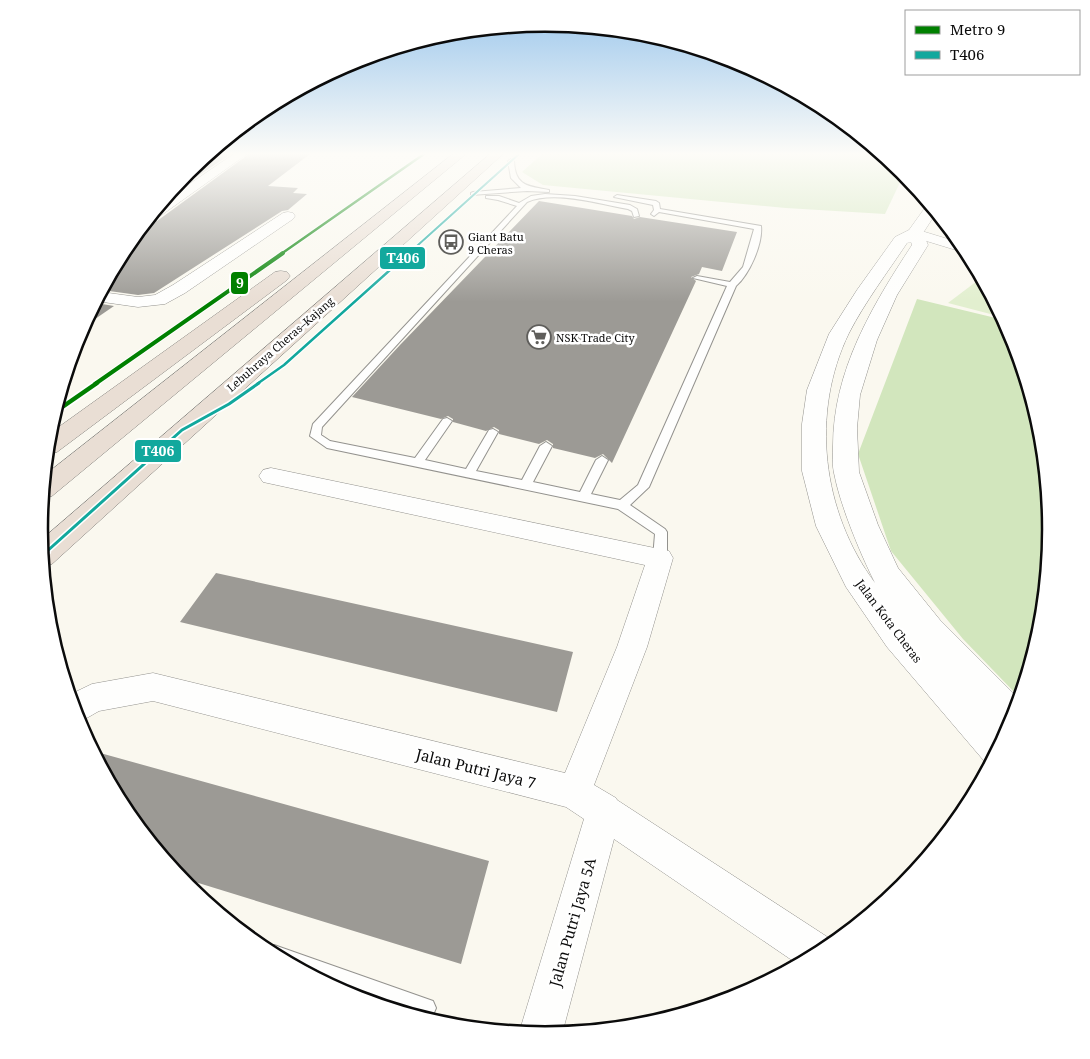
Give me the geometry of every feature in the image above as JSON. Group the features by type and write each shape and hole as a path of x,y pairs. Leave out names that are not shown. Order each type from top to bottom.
{"highway":[{"path":"57,440 380,203"},
{"path":"50,484 399,203"},
{"name":"Lebuhraya Cheras–Kajang","path":"49,550 182,430 452,203"},
{"path":"182,430 229,404 284,364 464,203"}],"street":[{"name":"Jalan Kota Cheras","path":"928,214 916,233 901,240 866,290 839,334 818,390 814,424 816,471 830,526 856,578 898,637 993,744"},
{"path":"106,298 138,302 158,300 179,289 288,216"},
{"name":"Jalan Kota Cheras","path":"916,233 920,245 888,296 867,340 849,395 845,428 846,472 864,525 886,575 929,628 1007,711"},
{"path":"916,233 952,245"},
{"path":"271,476 660,558"},
{"name":"Jalan Putri Jaya 5A","path":"542,1026 589,801 632,647 660,558"},
{"name":"Jalan Putri Jaya 7","path":"83,704 153,687 589,801 811,949"}],"lane":[{"path":"513,203 522,206 316,426 315,436 327,444 622,505 661,532 660,558"},
{"path":"606,203 630,207 635,210 636,216"},
{"path":"622,505 643,487 732,285 740,280 754,249 758,228 655,213 656,203"},
{"path":"697,278 732,285"},
{"path":"418,462 447,421"},
{"path":"470,473 494,432"},
{"path":"526,484 546,446"},
{"path":"584,496 602,460"},
{"path":"312,968 426,1008"}],"green space":[{"path":"738,203 890,203 885,214"},
{"path":"976,282 993,315 948,303"},
{"path":"917,299 994,318 1016,370 1025,401 1038,465 1041,497 1042,530 1038,594 1025,658 1015,692 963,639 891,551 858,454"}],"building":[{"path":"181,203 296,203 154,293 138,295 109,291 132,253 157,221"},
{"name":"NSK Trade City","path":"537,203 554,203 632,216 634,219 640,217 737,232 722,271 702,267 699,274 691,277 696,281 612,463 603,454 595,458 553,448 553,444 547,440 539,444 499,434 499,430 494,427 486,431 453,422 453,419 448,416 441,419 352,397"},
{"path":"102,304 114,306 95,319"},
{"path":"216,573 573,652 557,712 180,622"},
{"path":"101,753 489,861 461,964 195,882 171,857 132,806"}],"metro line":[{"name":"9","path":"64,406 353,203"}],"transit line":[{"name":"T406","path":"49,550 182,430 229,404 284,365 464,203"}],"place":[{"name":"Giant Batu 9 Cheras","path":"451,242"},
{"name":"NSK Trade City","path":"539,337"}]}
